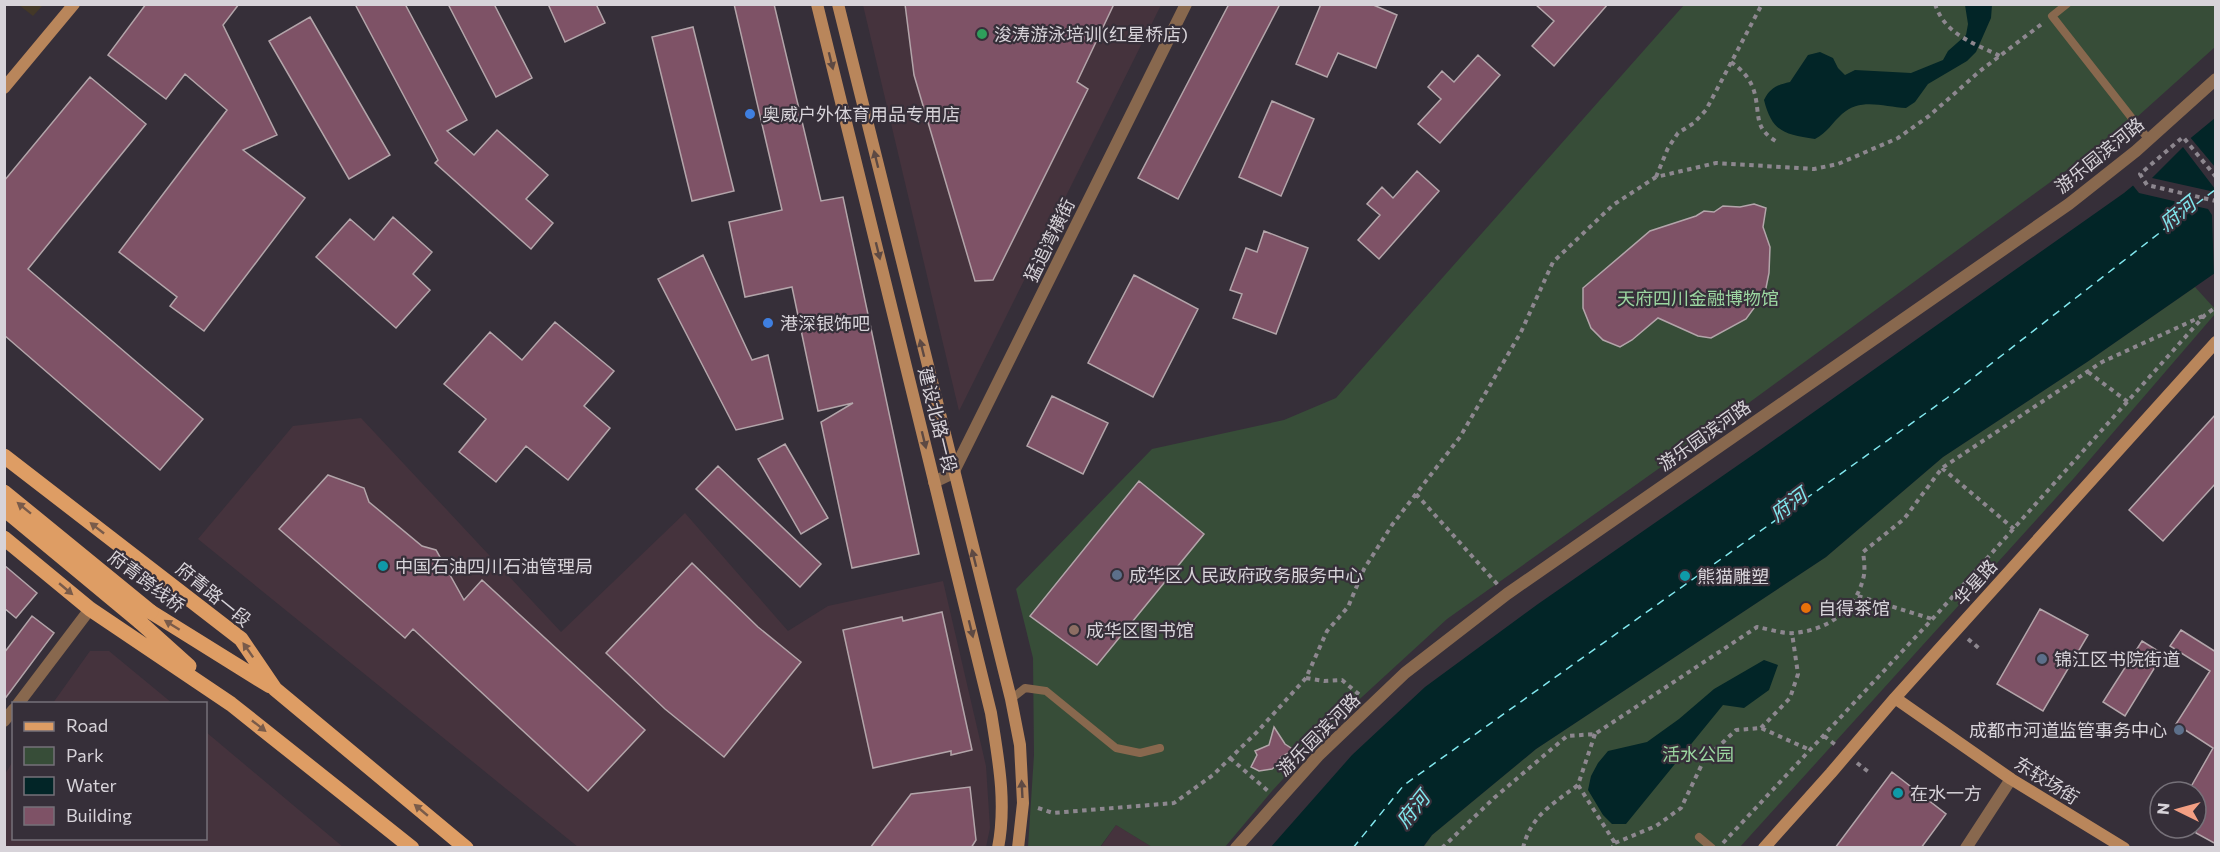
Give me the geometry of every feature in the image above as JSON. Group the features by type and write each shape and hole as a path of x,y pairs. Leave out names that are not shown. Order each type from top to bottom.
{"main road":[{"path":"4,88 74,4"},
{"name":"建设北路一段","path":"817,4 991,712 1000,773 1003,823 998,848"},
{"name":"建设北路一段","path":"838,4 1011,699 1020,745 1023,803 1018,848"},
{"name":"华星路","path":"1764,848 1895,698 2216,342"},
{"name":"府青路一段","path":"4,456 241,639 275,689 466,848"},
{"name":"府青跨线桥","path":"4,492 146,617 231,704"},
{"name":"府青跨线桥","path":"4,509 146,617 275,689"},
{"path":"4,538 90,609 231,704 412,848"},
{"name":"东较场街","path":"1895,698 2011,779 2124,848"}],"street":[{"name":"猛追湾横街","path":"953,473 1186,4"},
{"name":"游乐园滨河路","path":"1236,848 1318,756 1405,673 1497,602 2069,204 2148,140 2216,79"},
{"path":"934,482 953,473"},
{"path":"20,702 90,609"},
{"path":"1966,848 2011,779"}],"lane":[{"path":"2067,4 2052,16 2148,140"},
{"path":"1011,699 1025,688 1046,691 1116,748 1140,753 1160,748"},
{"path":"1699,837 1712,848"}],"path":[{"path":"1656,177 1668,148 1678,133 1694,123 1706,110 1762,4"},
{"path":"1935,4 1938,15 1955,35 2000,56"},
{"path":"1023,803 1053,813 1174,803 1213,775 1257,732 1306,678 1327,631 1348,607 1364,569 1392,525 1460,437 1521,332 1553,262 1613,205 1656,177 1716,163 1814,169 1838,164 1898,138 1929,116 2052,16"},
{"path":"1731,62 1748,78 1754,92 1758,120 1768,136 1779,143"},
{"path":"2216,177 2183,137 2140,174 2146,184 2216,201"},
{"path":"1442,848 1494,798 1567,736 1595,734 1757,627 1792,633 1818,629 1839,617 1858,596 1865,573 1863,552 1904,519 1942,468 2102,363 2205,315 2216,307"},
{"path":"1719,848 1932,619 2205,315"},
{"path":"2088,372 2128,402"},
{"path":"1942,468 2014,529"},
{"path":"1416,494 1491,577"},
{"path":"1858,596 1932,619"},
{"path":"1761,728 1790,698 1798,674 1792,633"},
{"path":"1306,678 1324,681 1342,680 1364,700"},
{"path":"1578,785 1613,845 1656,826 1681,808 1704,760 1736,730 1761,728 1811,750"},
{"path":"1523,848 1527,832 1541,812 1578,785 1595,734"},
{"path":"1230,758 1273,795"}],"shaded area":[{"path":"19,5 43,5 33,16"},
{"path":"863,5 1161,5 959,411"},
{"path":"361,418 561,632 685,513 788,631 828,606 943,581 986,766 990,828 986,847 578,847 198,539 293,426"},
{"path":"90,651 109,651 171,702 54,702"},
{"path":"207,733 343,847 5,847 5,774 12,763 12,840 207,840"},
{"path":"1116,825 1152,847 1100,848"}],"green space":[{"name":"天府四川金融博物馆","path":"1684,5 2215,5 2215,47 2127,126 1661,467 1447,619 1338,719 1272,791 1225,847 1152,847 1116,825 1100,847 1028,847 1034,755 1033,658 1016,589 1152,449 1284,420 1336,398"},
{"name":"活水公园","path":"2195,287 2215,309 2215,314 2074,478 1740,847 1423,848 1432,835 1536,749 1826,557 1943,457"}],"water":[{"path":"1965,5 1992,5 1991,18 1976,52 1967,61 1928,84 1915,102 1906,108 1873,104 1857,106 1842,114 1815,139 1787,133 1775,125 1771,119 1764,100 1766,96 1774,88 1790,82 1808,55 1820,52 1833,58 1845,75 1855,70 1911,73 1943,60 1948,51 1966,35 1968,24"},
{"name":"府河","path":"2215,118 2215,273 2087,362 1943,457 1826,557 1536,749 1432,835 1423,847 1270,848 1352,755 1425,687 1538,604 2124,193"},
{"path":"1764,660 1778,665 1769,690 1744,708 1723,705 1626,824 1612,824 1603,815 1588,790 1591,776 1608,751 1647,742 1679,719 1714,689"}],"pier":[{"path":"2189,136 2215,167 2215,189 2183,147 2152,178 2215,192 2216,277 2214,278 2212,215 2208,209 2139,193 2131,183"}],"building":[{"path":"146,4 239,4 223,25 277,135 243,150 305,198 204,331 170,306 177,297 119,252 227,110 185,74 166,99 108,55"},
{"path":"355,4 405,4 467,120 447,131 474,155 497,130 548,175 526,199 553,223 531,249 435,163 438,160"},
{"path":"448,4 494,4 532,78 496,97"},
{"path":"548,4 596,4 605,23 565,42"},
{"path":"734,4 774,4 821,201 843,197 919,554 852,568 821,422 853,403 818,411 792,287 745,297 729,222 782,210"},
{"path":"905,4 1114,4 1077,82 1088,89 993,280 975,281 914,75"},
{"path":"1229,4 1280,4 1178,199 1138,178"},
{"path":"1321,4 1371,4 1397,15 1376,68 1338,53 1327,77 1296,64"},
{"path":"1535,4 1608,4 1554,66 1532,46 1554,21"},
{"path":"310,17 390,155 349,179 269,41"},
{"path":"693,27 734,191 692,201 652,37"},
{"path":"1478,55 1500,75 1440,143 1418,124 1441,99 1428,87 1442,71 1454,82"},
{"path":"90,77 146,124 28,269 203,419 160,470 4,335 4,181"},
{"path":"1272,101 1314,119 1281,196 1239,177"},
{"path":"1417,171 1439,191 1379,259 1358,240 1380,215 1367,204 1382,187 1393,198"},
{"path":"1754,204 1766,208 1763,227 1770,247 1769,273 1765,293 1746,319 1711,338 1698,336 1658,318 1620,347 1603,340 1591,328 1583,308 1583,288 1650,231 1696,216 1704,211 1714,212 1723,206 1740,207"},
{"path":"393,217 432,252 413,274 430,290 396,328 316,257 350,219 374,240"},
{"path":"1264,231 1308,248 1276,334 1233,318 1242,294 1230,290 1246,248 1257,252"},
{"path":"703,255 752,360 768,355 783,419 736,430 658,279"},
{"path":"1134,275 1198,309 1153,397 1088,363"},
{"path":"555,322 614,371 584,406 610,428 568,480 526,446 496,482 459,452 486,419 444,384 490,332 522,360"},
{"path":"1052,396 1108,423 1083,474 1027,446"},
{"path":"2216,414 2216,483 2163,541 2129,510"},
{"path":"785,444 828,518 801,534 758,459"},
{"path":"718,466 821,564 800,587 696,489"},
{"path":"328,475 364,488 369,502 422,546 436,550 464,600 482,580 645,730 588,791 413,629 405,638 279,529"},
{"name":"成华区人民政府政务服务中心","path":"1139,481 1204,534 1097,665 1030,616"},
{"path":"692,563 758,627 801,662 724,757 665,709 606,653"},
{"path":"4,565 37,593 16,618 4,608"},
{"name":"锦江区书院街道","path":"2040,609 2088,635 2043,711 1997,684"},
{"path":"942,612 972,750 951,755 951,751 873,768 843,630 902,617 903,621"},
{"path":"32,616 54,633 4,700 4,653"},
{"path":"2181,630 2216,652 2216,844 2208,840 2208,780 2195,780 2213,748 2176,724 2210,671 2170,646"},
{"path":"2142,641 2163,654 2125,716 2103,702"},
{"path":"1274,727 1285,744 1294,750 1281,757 1272,769 1259,771 1251,767 1257,755 1255,751 1269,745"},
{"name":"在水一方","path":"1892,772 1946,814 1921,848 1835,848"},
{"path":"970,787 976,840 971,848 870,848 911,794"}],"ferry route":[{"path":"1353,848 1404,785 1947,398 2216,189"}],"place":[{"name":"浚涛游泳培训(红星桥店)","path":"982,34"},
{"name":"奥威户外体育用品专用店","path":"750,114"},
{"name":"港深银饰吧","path":"768,323"},
{"name":"中国石油四川石油管理局","path":"383,566"},
{"name":"成华区人民政府政务服务中心","path":"1117,575"},
{"name":"熊猫雕塑","path":"1685,576"},
{"name":"自得茶馆","path":"1806,608"},
{"name":"成华区图书馆","path":"1074,630"},
{"name":"锦江区书院街道","path":"2042,659"},
{"name":"成都市河道监管事务中心","path":"2179,730"},
{"name":"在水一方","path":"1898,793"}]}
